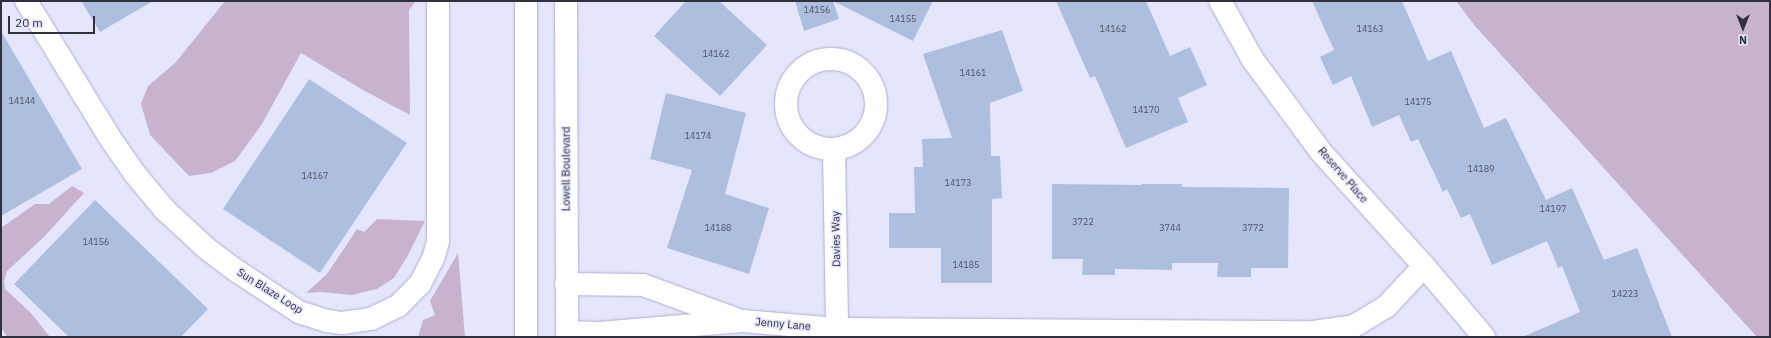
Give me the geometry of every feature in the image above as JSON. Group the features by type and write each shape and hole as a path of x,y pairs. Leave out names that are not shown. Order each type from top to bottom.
{"street":[{"name":"Sun Blaze Loop","path":"26,1 113,142 135,174 165,210 212,252 237,271 299,312 327,321 342,323 371,319 398,306 420,284 434,256 438,241 438,1"},
{"path":"526,1 526,337"},
{"name":"Lowell Boulevard","path":"566,1 567,335"},
{"name":"Reserve Place","path":"1220,1 1253,60 1321,152 1424,266 1484,337"},
{"path":"828,60 844,61 858,68 869,81 876,96 874,117 867,132 855,143 834,150 823,149 803,141 790,124 785,102 787,91 798,73 807,66 828,60"},
{"name":"Davies Way","path":"834,150 837,329"},
{"name":"Jenny Lane","path":"567,335 743,321 837,329 1312,332 1354,326 1386,307 1424,266"},
{"name":"Jenny Lane","path":"566,284 643,285 743,321"}],"shaded area":[{"path":"225,1 416,1 409,10 410,115 363,90 301,53 262,124 235,161 211,173 189,176 150,135 141,104 148,86 176,62"},
{"path":"1456,1 1770,1 1770,337 1757,337 1475,26"},
{"path":"72,186 84,193 44,237 7,271 4,282 5,289 31,313 50,337 7,337 1,327 1,228 35,204 49,204"},
{"path":"377,219 425,221 407,257 394,278 377,289 352,295 322,292 306,293 327,274 357,229 364,232"},
{"path":"458,253 465,337 418,337 423,320 435,315 430,301"}],"building":[{"path":"81,1 153,1 100,32"},
{"path":"686,1 719,1 767,45 720,96 654,36"},
{"path":"795,1 833,1 839,19 804,31"},
{"path":"833,1 933,1 913,41"},
{"path":"1056,1 1146,1 1170,56 1190,47 1207,85 1178,98 1188,122 1126,148 1095,76 1090,78"},
{"path":"1312,1 1402,1 1428,61 1451,51 1484,128 1506,118 1546,200 1572,188 1604,260 1637,248 1672,337 1522,337 1580,312 1562,266 1558,268 1547,241 1492,265 1470,214 1461,218 1447,189 1443,192 1418,139 1411,142 1399,115 1372,127 1351,76 1333,85 1320,57 1334,50"},
{"path":"1002,30 1023,91 990,103 991,156 1000,156 1002,198 992,199 992,283 941,283 941,248 889,248 889,213 915,213 914,167 923,167 922,139 952,138 923,54"},
{"path":"1,31 82,169 1,216"},
{"path":"309,79 407,143 320,273 223,209"},
{"path":"666,93 746,113 725,194 769,208 749,274 667,248 692,170 650,159"},
{"path":"1052,184 1182,184 1182,187 1289,188 1288,268 1251,268 1251,277 1217,277 1218,263 1172,263 1172,270 1115,269 1115,275 1082,275 1083,259 1052,259"},
{"path":"95,200 208,309 181,337 69,337 14,284"}]}
